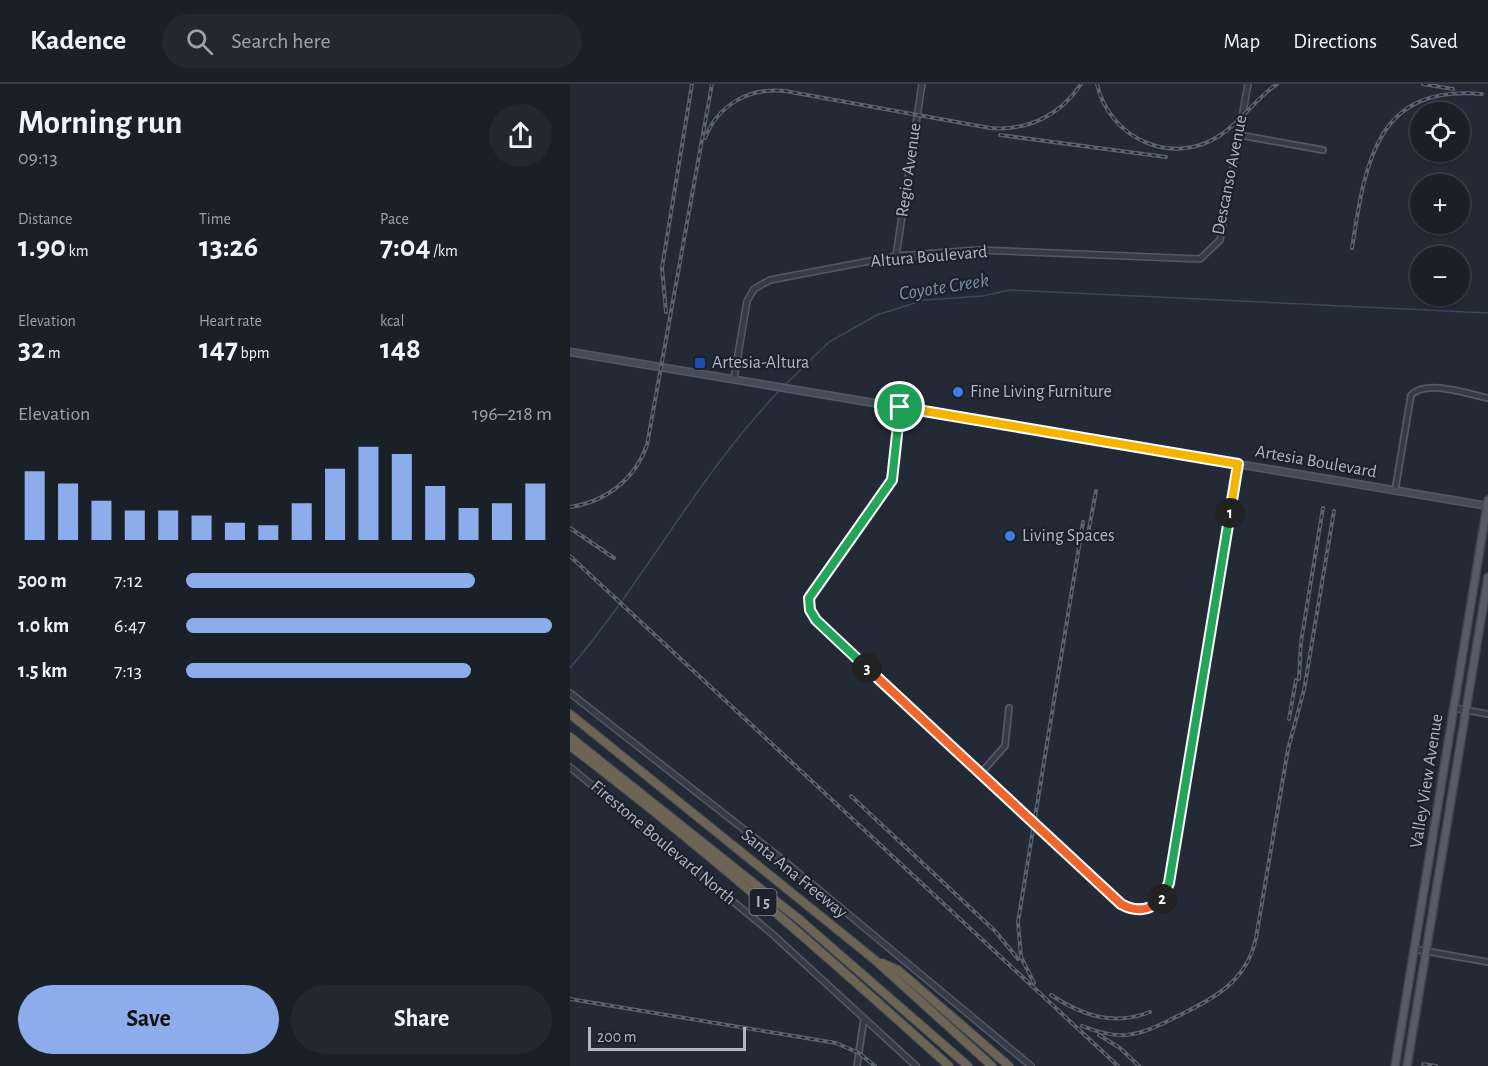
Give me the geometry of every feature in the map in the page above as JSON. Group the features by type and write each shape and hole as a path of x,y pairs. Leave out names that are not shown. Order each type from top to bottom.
{"highway":[{"name":"Santa Ana Freeway","path":"570,714 875,960 992,1066"},
{"path":"570,738 800,920 968,1066"},
{"name":"I 5","path":"570,746 683,834 819,948 949,1066"},
{"path":"875,960 898,970 1009,1066"}],"main road":[{"name":"Artesia Boulevard","path":"570,352 1488,504"},
{"name":"Valley View Avenue","path":"1395,1066 1488,504"},
{"name":"Valley View Avenue","path":"1407,1066 1488,577"},
{"path":"1470,612 1482,614"}],"street":[{"name":"Regio Avenue","path":"896,256 922,84"},
{"name":"Descanso Avenue","path":"1200,259 1220,240 1248,84"},
{"path":"1239,135 1323,150"},
{"name":"Altura Boulevard","path":"734,379 747,301 758,286 770,280 896,256 978,250 1200,259"},
{"path":"1395,490 1409,400 1413,392 1427,387 1488,398"},
{"path":"900,407 892,480 812,592 809,608 816,620 1121,904 1141,909 1152,907 1161,900 1169,883 1238,464"},
{"path":"570,693 751,834 1031,1066"},
{"path":"981,773 1005,746 1009,708"},
{"path":"1454,708 1488,714"},
{"name":"Firestone Boulevard North","path":"570,767 770,932 916,1066"},
{"path":"1414,949 1488,962"},
{"path":"856,1066 864,1018"}],"waterway":[{"name":"Coyote Creek","path":"785,385 829,342 877,315 924,300 983,296 1010,290 1488,313"},
{"name":"Coyote Creek","path":"570,668 623,599 724,456 780,390"}],"railway":[{"path":"666,312 662,268 692,84"},
{"path":"570,507 596,500 618,487 635,468 647,445 712,84"},
{"path":"705,138 718,116 727,108 747,95 759,92 785,91 990,128 1004,128 1030,124 1053,113 1073,95 1081,84"},
{"path":"1097,84 1104,103 1114,119 1128,132 1144,142 1181,149 1200,145 1219,136 1277,84"},
{"path":"1423,84 1453,89"},
{"path":"1352,248 1363,188 1371,160 1382,136 1397,116 1418,102 1446,94 1482,94"},
{"path":"1000,135 1166,157"},
{"path":"1088,534 1096,491"},
{"path":"1299,679 1301,642 1323,508"},
{"path":"1082,1026 1104,1033 1121,1035 1134,1034 1153,1028 1217,995 1237,977 1252,953 1288,749 1304,690 1334,511"},
{"path":"1034,983 1021,957 1018,922 1083,522"},
{"path":"570,528 614,558"},
{"path":"570,556 1118,1066"},
{"path":"1289,719 1296,680"},
{"path":"851,796 995,931 1018,959"},
{"path":"1051,995 1075,1008 1099,1017 1123,1018 1150,1012"},
{"path":"570,999 836,1043 859,1053 875,1066"},
{"path":"1099,1035 1120,1048 1139,1066"},
{"path":"1423,1064 1436,1066"}],"place":[{"name":"Artesia-Altura","path":"700,363"},
{"name":"Fine Living Furniture","path":"958,392"},
{"name":"Living Spaces","path":"1010,536"}],"route":[{"path":"900,407 1238,464 1169,883 1167,892 1152,907 1137,910 1121,904 811,615 809,604 812,592 840,556 892,480 901,420 900,407"}]}
